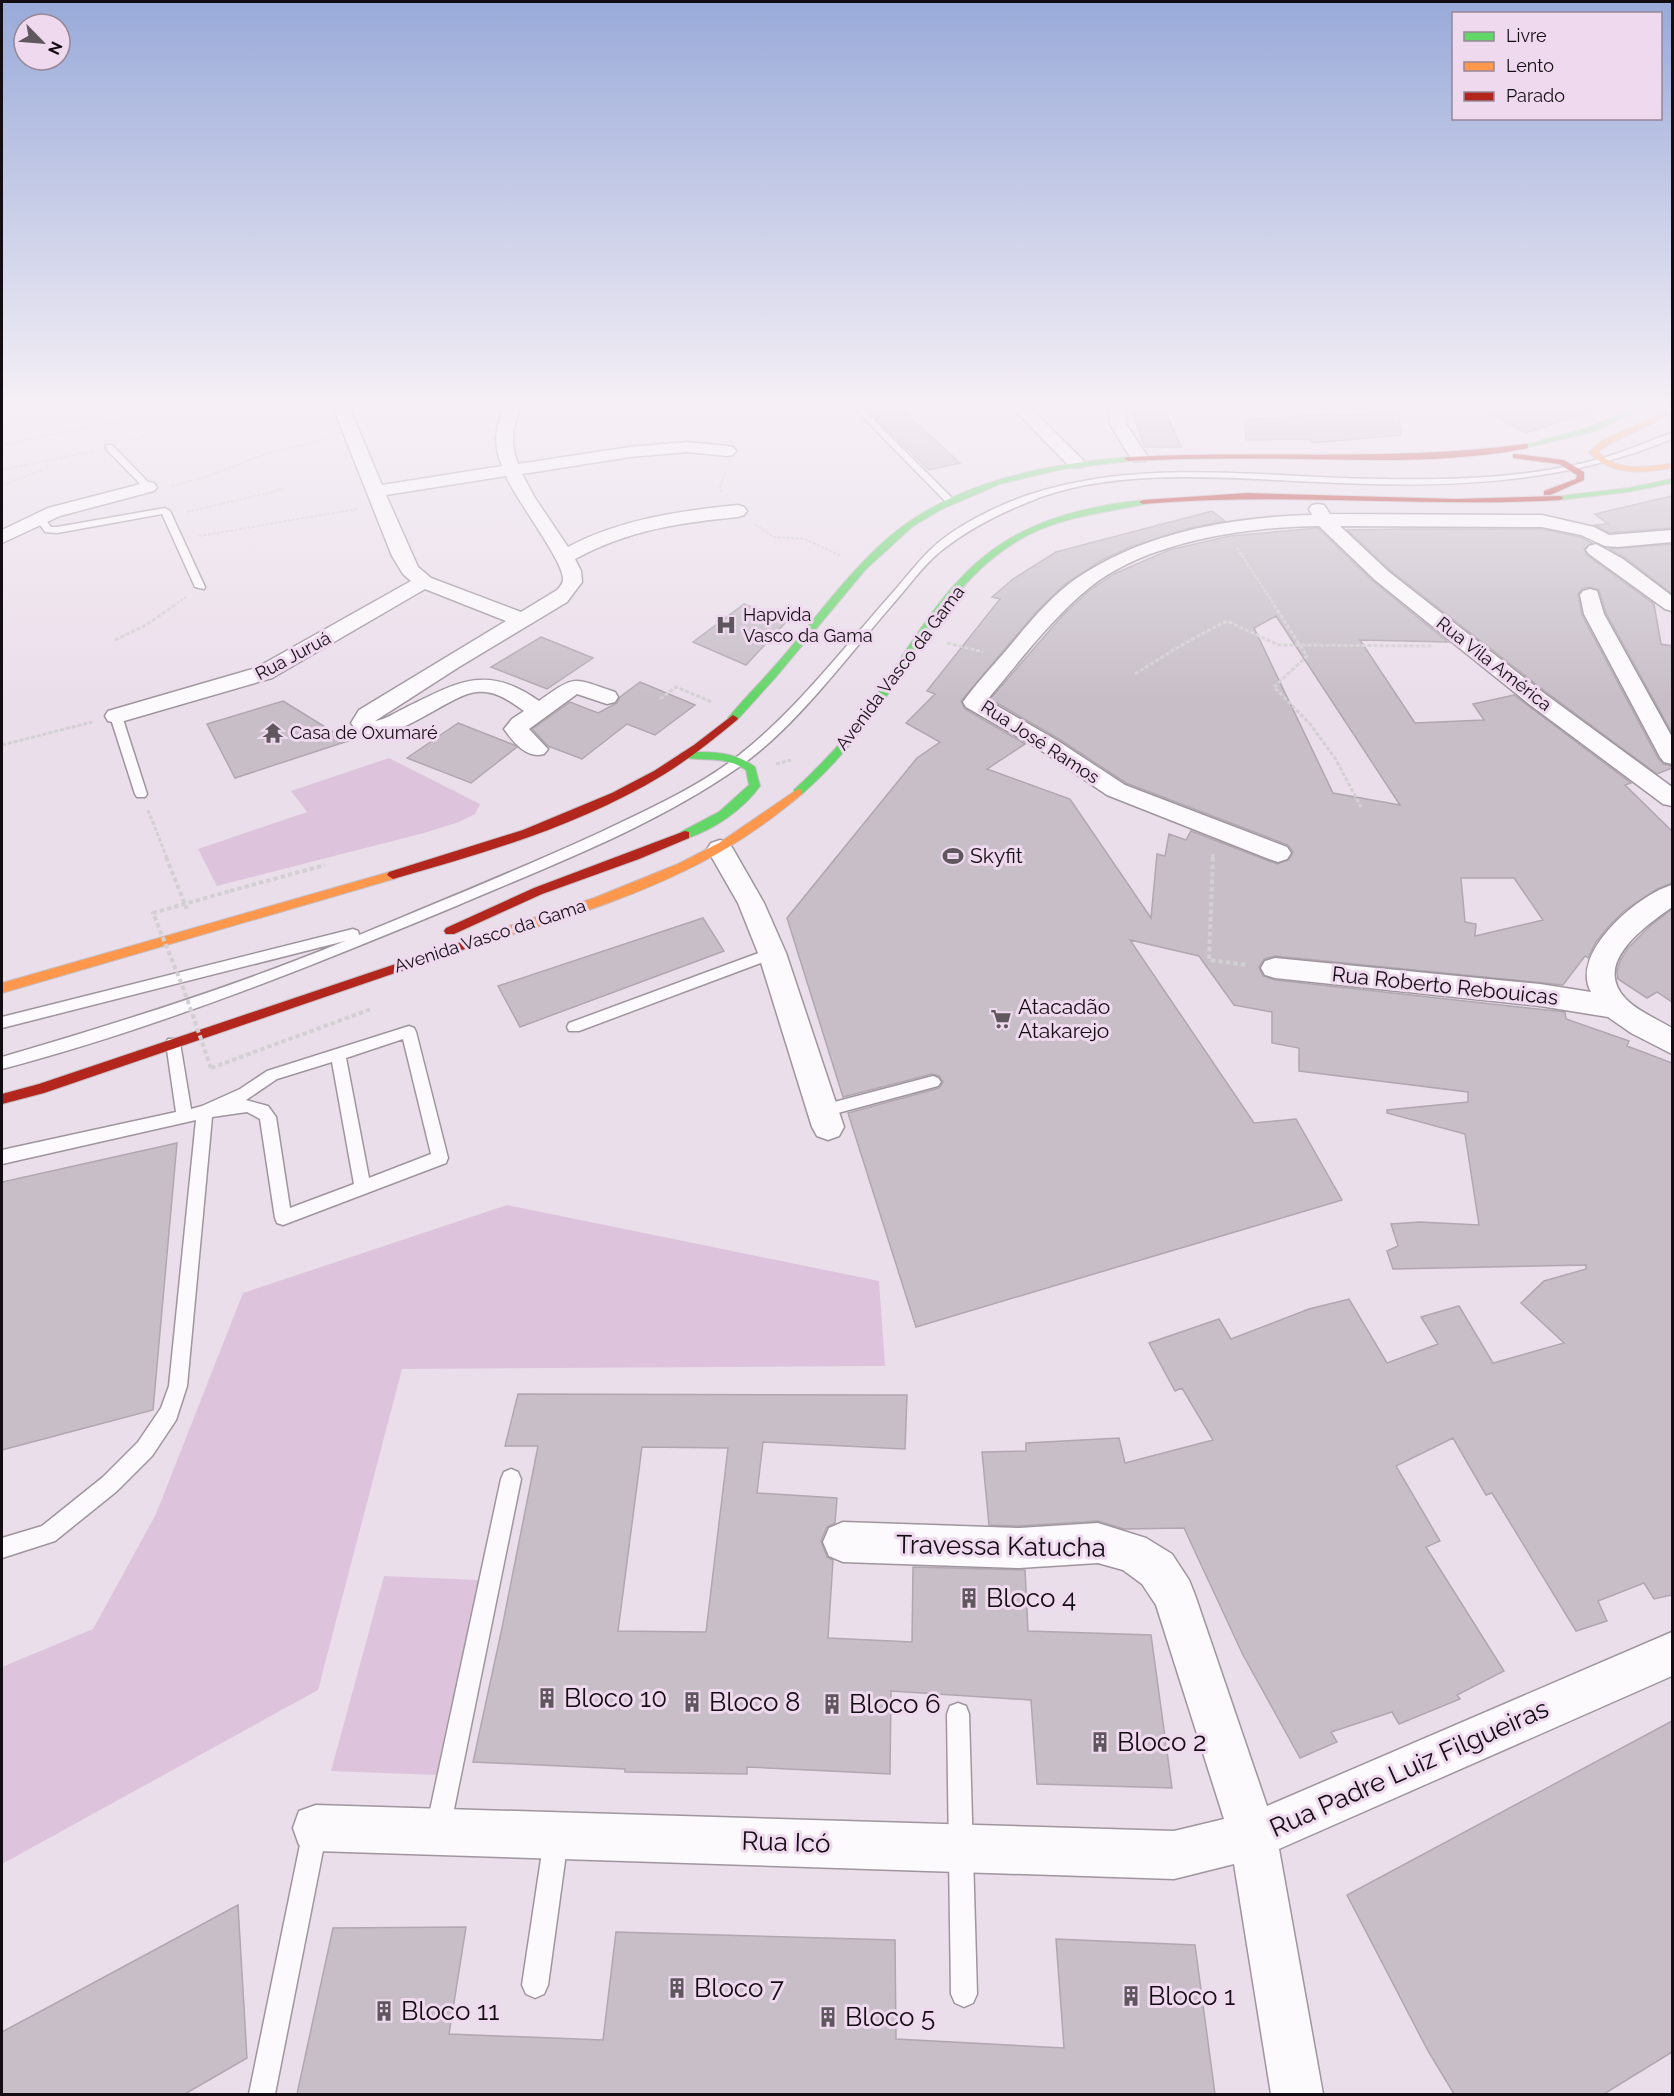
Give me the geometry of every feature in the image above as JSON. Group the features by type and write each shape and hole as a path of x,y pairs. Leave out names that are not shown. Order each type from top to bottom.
{"main road":[{"path":"2,988 407,871 533,830 622,792 685,755 718,731 752,701 863,567 907,526 943,505"},
{"name":"Avenida Vasco da Gama","path":"2,1101 631,889 720,849 761,820 826,766 854,735 954,593 996,551 1050,524 1122,505"},
{"path":"345,984 522,898 682,838 734,808 756,784 755,776 750,768 738,762 708,755 685,755"}],"street":[{"path":"2,537 40,518 80,505"},
{"path":"382,505 402,556 410,570 424,582 522,620"},
{"path":"531,505 564,557 573,576 572,585 560,598 367,715 362,723 369,728 384,727 465,687 479,684 506,689 538,711"},
{"name":"Rua Vila América","path":"1316,505 1324,520 1382,576 1537,699 1662,779 1672,798"},
{"path":"564,557 593,540 637,525 738,511"},
{"name":"Rua José Ramos","path":"1278,853 1116,790 1050,746 974,702 1062,601 1092,577 1137,552 1224,528 1280,521 1542,520 1618,542 1672,536"},
{"path":"1596,550 1628,569 1644,586 1672,605"},
{"name":"Rua Juruá","path":"116,716 264,674 424,582"},
{"path":"1590,595 1594,614 1672,757"},
{"path":"536,749 516,729 520,724 574,686 607,697"},
{"path":"720,849 751,903 772,953 825,1119"},
{"path":"1672,894 1629,927 1606,951 1599,969 1601,988 1615,1007 1672,1042"},
{"name":"Rua Roberto Rebouicas","path":"1275,968 1540,995 1615,1007"},
{"name":"Travessa Katucha","path":"843,1542 1019,1548 1098,1543 1132,1552 1157,1569 1174,1595 1254,1836"},
{"name":"Rua Padre Luiz Filgueiras","path":"1297,2094 1254,1836 1672,1654"},
{"name":"Rua Icó","path":"316,1828 438,1830 1174,1855 1254,1836"}],"lane":[{"path":"2,1063 121,1028 219,995 332,952 606,837 701,786 738,762 792,713 934,551 955,533 1009,505"},
{"path":"40,518 48,530 57,530 166,514 200,587"},
{"path":"116,716 141,794"},
{"path":"2,1022 327,942 422,913"},
{"path":"574,1027 772,953"},
{"path":"2,1157 184,1116 246,1105 256,1107 268,1117 283,1218 440,1158 409,1032 272,1076 245,1093 205,1112"},
{"path":"173,1043 184,1116"},
{"path":"338,1055 363,1188"},
{"path":"825,1119 933,1082"},
{"path":"2,1548 48,1534 102,1491 145,1449 169,1413 178,1386 205,1112"},
{"path":"438,1830 511,1479"},
{"path":"958,1714 964,1994"},
{"path":"262,2094 316,1828"},
{"path":"535,1985 557,1835"}],"path":[{"path":"166,514 210,505"},
{"path":"179,539 282,522 351,505"},
{"path":"733,505 773,537 805,539 863,567"},
{"path":"1224,528 1307,656 1274,687 1310,724 1361,807"},
{"path":"115,640 164,613 200,587"},
{"path":"1135,674 1227,621 1279,645 1418,647 1470,645"},
{"path":"923,636 1010,660"},
{"path":"660,699 676,687 711,702 721,695"},
{"path":"2,746 116,716"},
{"path":"141,794 196,932"},
{"path":"1214,829 1209,960 1275,968"},
{"path":"328,864 153,913 184,990 211,1068 374,1008"}],"shaded area":[{"path":"389,758 480,804 475,814 459,822 424,833 217,886 198,849 307,812 291,791"},
{"path":"507,1205 879,1281 885,1366 402,1369 318,1690 2,1864 2,1667 93,1629 156,1514 243,1293"},
{"path":"384,1576 479,1580 436,1775 331,1771"}],"building":[{"path":"1634,505 1672,505 1672,528 1609,533 1595,525 1608,524 1595,514"},
{"path":"1212,511 1225,521 1190,528 1130,547 1102,560 1065,584 1037,611 961,701 965,709 1025,744 987,769 1070,799 1151,918 1157,854 1165,856 1169,834 1186,840 1191,831 1277,864 1289,860 1293,852 1288,845 1126,783 1059,739 990,699 1063,615 1090,590 1114,574 1169,550 1230,536 1318,528 1374,582 1448,642 1360,640 1415,723 1484,720 1473,704 1514,695 1631,783 1625,785 1672,831 1672,883 1657,889 1624,911 1596,942 1588,958 1585,956 1563,985 1275,956 1264,959 1259,967 1263,976 1275,980 1565,1012 1566,1019 1629,1041 1627,1046 1672,1063 1672,1595 1654,1599 1644,1583 1598,1601 1607,1621 1576,1631 1492,1493 1486,1495 1453,1438 1396,1466 1440,1541 1426,1547 1504,1671 1457,1695 1460,1699 1399,1724 1392,1712 1331,1732 1337,1742 1300,1758 1243,1655 1184,1528 1124,1529 1098,1521 1019,1526 989,1525 982,1452 1026,1451 1026,1443 1119,1438 1125,1463 1213,1440 1182,1388 1175,1391 1149,1343 1219,1319 1231,1339 1309,1309 1349,1299 1387,1363 1438,1344 1421,1317 1459,1306 1493,1363 1564,1343 1521,1303 1544,1281 1586,1269 1586,1265 1393,1269 1387,1251 1398,1246 1391,1224 1420,1222 1479,1225 1465,1134 1387,1113 1387,1110 1468,1102 1468,1092 1299,1071 1299,1048 1272,1043 1272,1012 1234,1005 1199,956 1130,940 1254,1123 1296,1119 1342,1200 916,1327 848,1113 939,1088 943,1082 939,1076 932,1074 843,1097 787,918 917,758 940,742 906,723 935,694 927,691 1000,599 992,597 1013,579 1056,552","holes":["1276,616 1400,805 1333,793 1254,628","1461,878 1514,878 1543,920 1475,936 1476,924 1465,922"]},
{"path":"1543,529 1580,537 1592,543 1584,549 1587,555 1654,604 1661,644 1672,646 1672,733 1606,613 1599,590 1589,587 1582,589 1578,594 1582,615 1658,758 1663,764 1672,766 1672,768 1657,774 1546,692 1390,570 1347,530"},
{"path":"1672,544 1672,594 1624,557 1609,549"},
{"name":"Hapvida Vasco da Gama","path":"744,604 787,621 746,665 693,642"},
{"path":"541,637 593,658 547,689 491,667"},
{"path":"640,682 695,705 655,735 627,724 582,759 548,746 532,729 570,702 598,713 617,703 620,697"},
{"name":"Casa de Oxumaré","path":"283,701 348,741 235,778 207,724"},
{"path":"458,723 517,747 471,783 407,758"},
{"path":"1672,909 1672,1002 1657,992 1647,998 1618,979 1617,971 1628,948 1650,926"},
{"path":"703,918 724,951 520,1027 498,986"},
{"path":"177,1143 153,1410 2,1450 2,1182"},
{"path":"518,1394 907,1395 905,1449 763,1442 757,1493 837,1498 835,1523 827,1527 821,1541 827,1557 833,1560 828,1638 912,1642 913,1567 1025,1570 1028,1631 1151,1635 1172,1788 1037,1784 1031,1700 891,1691 890,1774 747,1767 747,1774 625,1772 625,1769 473,1762 538,1446 505,1446","holes":["642,1447 728,1448 706,1632 618,1631"]},
{"path":"1672,1721 1672,2052 1604,2094 1454,2094 1428,2051 1347,1895"},
{"path":"238,1905 247,2058 185,2094 2,2094 2,2032"},
{"path":"466,1927 449,2034 603,2040 616,1932 895,1940 896,2039 1064,2048 1056,1939 1195,1945 1215,2094 297,2094 333,1928"}],"traffic: fast":[{"path":"733,718 772,676 863,567 909,526 943,505"},
{"path":"798,792 828,764 848,741 953,593 994,553 1027,532 1046,524 1084,512 1125,505"},
{"path":"685,755 720,756 736,760 751,769 755,786 723,815 685,835"}],"traffic: slow":[{"path":"467,944 598,901 682,867 723,846 761,821 798,792"},
{"path":"2,988 393,875"}],"traffic: jam":[{"path":"393,875 527,833 616,796 658,773 697,747 733,718"},
{"path":"450,931 538,891 635,856 685,835"},
{"path":"2,1099 39,1089 467,944"}],"place":[{"name":"Hapvida Vasco da Gama","path":"726,625"},
{"name":"Casa de Oxumaré","path":"273,733"},
{"name":"Skyfit","path":"953,856"},
{"name":"Atacadão Atakarejo","path":"1001,1019"},
{"name":"Bloco 4","path":"969,1598"},
{"name":"Bloco 10","path":"547,1698"},
{"name":"Bloco 8","path":"692,1702"},
{"name":"Bloco 6","path":"832,1704"},
{"name":"Bloco 2","path":"1100,1742"},
{"name":"Bloco 7","path":"677,1988"},
{"name":"Bloco 1","path":"1131,1996"},
{"name":"Bloco 11","path":"384,2011"},
{"name":"Bloco 5","path":"828,2017"}]}
